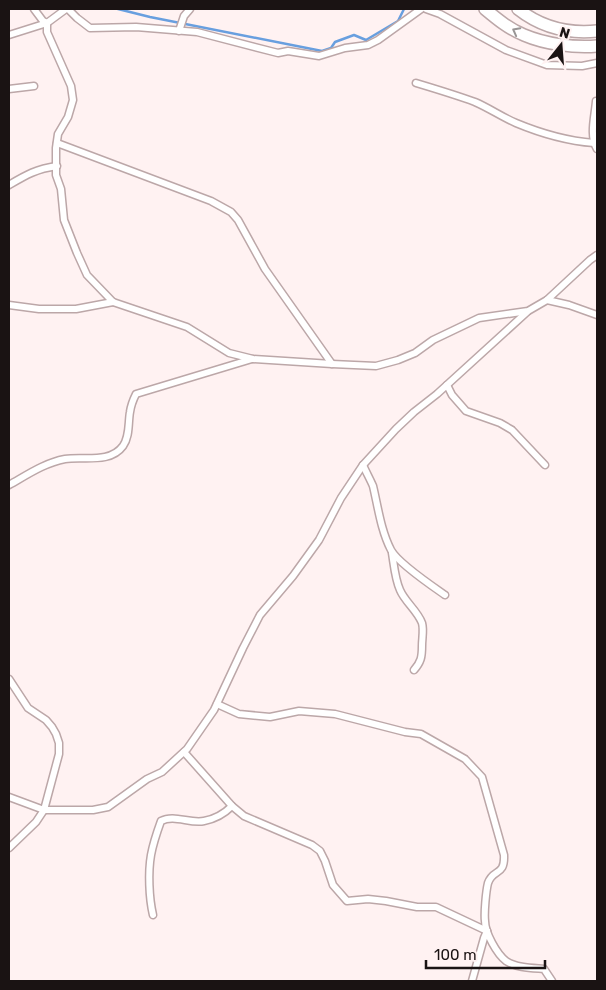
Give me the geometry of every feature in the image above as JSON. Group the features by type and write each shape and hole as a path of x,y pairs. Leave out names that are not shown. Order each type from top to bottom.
{"highway":[{"path":"485,9 524,36 562,46 597,46"},
{"path":"518,9 557,29 572,32 597,31"}],"street":[{"path":"34,9 43,21 48,23"},
{"path":"9,35 48,23 67,9 90,28 179,29 278,53 288,51 319,56 345,48 368,45 421,9"},
{"path":"179,29 184,16 190,9"},
{"path":"426,9 440,14 506,50 547,65 582,66 597,63"},
{"path":"48,23 47,32 71,86 73,100 68,117 58,134 56,143 56,175 61,189 64,220 87,275 112,302 186,327 229,353 254,359 376,366 415,353 433,340 479,318 528,311"},
{"path":"416,83 471,101 518,124 596,146 594,128 596,101"},
{"path":"9,89 34,86"},
{"path":"56,143 212,201 231,212 238,220 264,268 332,364"},
{"path":"9,185 35,171 57,166"},
{"path":"9,797 44,810 82,811 108,807 147,779 162,772 184,752 200,732 217,704 260,615 293,576 318,540 341,498 363,465 414,412 447,385 528,311 547,300 597,255"},
{"path":"547,300 569,305 597,315"},
{"path":"9,305 76,309 112,302"},
{"path":"9,485 46,464 66,459 103,457 122,447 127,438 132,402 136,394 254,359"},
{"path":"447,385 452,395 466,411 500,423 512,430 545,466"},
{"path":"363,465 372,485 384,531 392,551 400,592 422,623 422,656 420,663 414,670"},
{"path":"392,551 399,560 445,595"},
{"path":"9,679 28,708 46,720 52,727 59,743 59,754 44,810 36,822 9,848"},
{"path":"217,704 239,714 270,717 299,711 335,714 405,732 421,734 466,759 482,777 504,855 504,865 500,871 492,876 488,885 484,923 487,931 494,946 506,961 515,965 544,969 552,981"},
{"path":"184,752 232,806 244,816 316,848 325,861 333,886 347,901 368,899 417,907 436,907 487,931"},
{"path":"153,914 150,889 151,857 161,821 167,818 192,822 205,821 223,814 232,806"},
{"path":"472,981 487,931"}],"waterway":[{"path":"118,9 322,51 331,48 335,42 354,35 366,40 398,21 404,9"}]}
